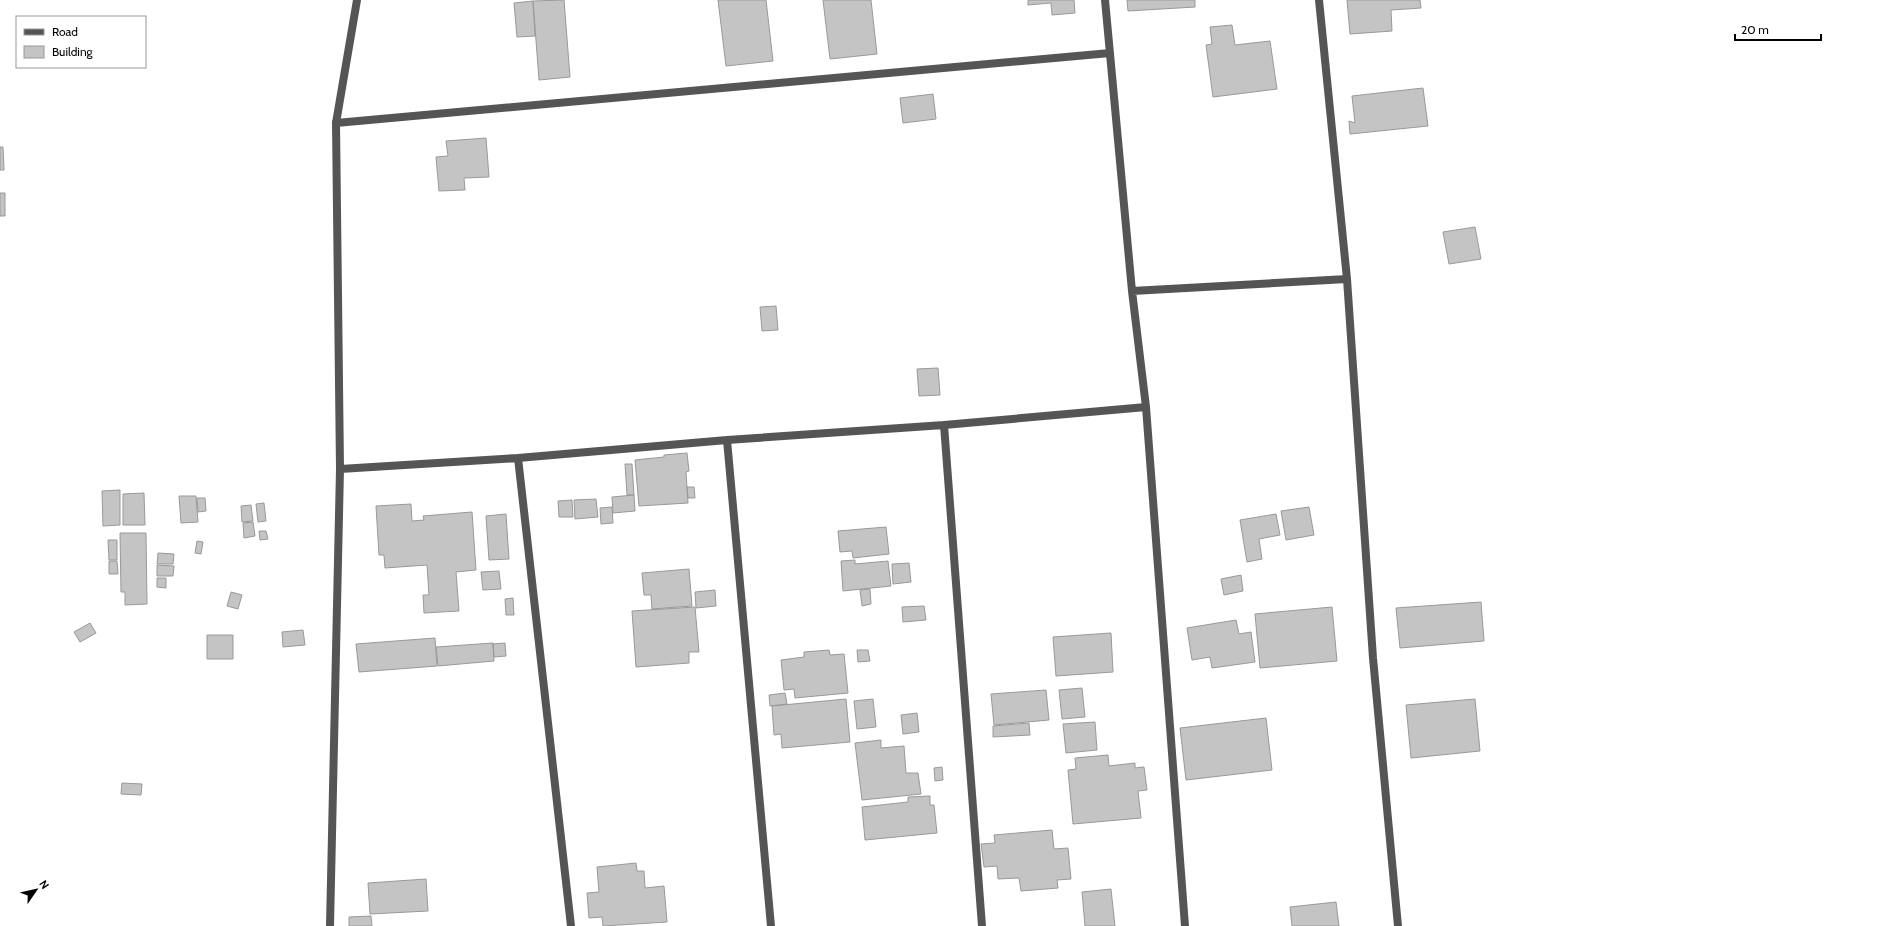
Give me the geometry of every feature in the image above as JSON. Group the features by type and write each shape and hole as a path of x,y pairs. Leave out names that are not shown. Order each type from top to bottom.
{"street":[{"path":"330,926 340,469 336,123 357,0"},
{"path":"1105,0 1132,291 1146,407 1185,926"},
{"path":"1318,0 1347,279 1373,658 1398,926"},
{"path":"336,123 1110,53"},
{"path":"1132,291 1347,279"},
{"path":"340,469 518,458 727,440 944,425 1146,407"},
{"path":"944,425 982,926"},
{"path":"727,440 771,926"},
{"path":"518,458 571,926"}],"building":[{"path":"564,0 570,77 539,80 533,1"},
{"path":"718,0 766,0 773,61 726,66"},
{"path":"823,0 871,0 877,54 830,59"},
{"path":"1028,0 1074,0 1075,13 1052,15 1051,3 1028,5"},
{"path":"1127,0 1195,0 1195,7 1128,11"},
{"path":"1347,0 1420,0 1421,8 1391,10 1392,31 1350,34"},
{"path":"533,1 535,36 517,37 514,3"},
{"path":"1232,25 1235,45 1270,41 1277,89 1213,97 1206,45 1212,44 1210,27"},
{"path":"1423,88 1428,126 1350,134 1349,121 1355,123 1352,96"},
{"path":"933,94 936,119 903,123 900,98"},
{"path":"486,138 489,177 464,178 465,190 439,191 436,157 448,156 446,141"},
{"path":"0,147 3,147 4,170 0,170"},
{"path":"0,193 5,193 5,216 0,216"},
{"path":"1475,227 1481,259 1449,264 1443,232"},
{"path":"776,306 778,330 762,331 760,307"},
{"path":"938,368 940,395 919,396 917,369"},
{"path":"687,453 689,471 686,472 688,503 639,506 635,460"},
{"path":"625,464 632,464 634,495 627,495"},
{"path":"687,487 694,487 695,498 688,498"},
{"path":"120,490 120,525 103,526 102,491"},
{"path":"144,493 145,525 123,525 123,494"},
{"path":"634,495 635,511 613,513 612,497"},
{"path":"179,496 196,496 198,522 181,523"},
{"path":"197,498 205,498 206,511 198,512"},
{"path":"596,499 598,517 575,519 574,500"},
{"path":"572,500 573,517 559,517 558,501"},
{"path":"264,503 266,521 258,522 256,504"},
{"path":"411,504 412,521 424,520 423,516 472,512 476,570 456,572 459,611 424,613 423,595 429,595 427,565 385,568 384,555 379,555 376,506"},
{"path":"251,505 253,521 242,522 241,506"},
{"path":"612,507 613,523 601,524 600,508"},
{"path":"1309,507 1314,535 1286,540 1281,511"},
{"path":"506,514 509,559 489,560 486,516"},
{"path":"1276,514 1280,535 1259,539 1262,559 1247,562 1240,520"},
{"path":"253,522 255,536 244,538 243,523"},
{"path":"886,527 889,554 853,558 852,551 840,552 838,531"},
{"path":"259,531 266,531 268,539 260,540"},
{"path":"120,533 146,533 147,604 125,605 125,592 121,592"},
{"path":"108,540 117,540 117,560 109,560"},
{"path":"197,541 203,542 201,554 195,553"},
{"path":"158,553 174,554 173,564 157,564"},
{"path":"855,560 855,564 888,561 891,586 843,591 841,561"},
{"path":"109,561 117,561 118,574 109,574"},
{"path":"909,563 911,582 893,584 892,564"},
{"path":"157,565 174,566 173,576 157,576"},
{"path":"689,569 692,606 652,609 651,595 644,595 642,573"},
{"path":"499,571 501,589 483,590 481,572"},
{"path":"1241,575 1243,591 1224,595 1221,579"},
{"path":"157,578 166,578 166,588 157,587"},
{"path":"870,589 871,604 862,606 860,590"},
{"path":"715,590 716,606 696,608 695,592"},
{"path":"231,592 242,595 238,609 227,606"},
{"path":"513,598 514,615 506,615 505,599"},
{"path":"1481,602 1484,641 1400,648 1396,608"},
{"path":"924,606 926,620 903,622 902,607"},
{"path":"695,607 699,652 689,652 689,663 636,667 632,611"},
{"path":"1332,607 1337,661 1260,668 1255,614"},
{"path":"1236,620 1239,634 1251,632 1255,662 1212,668 1210,657 1192,660 1187,628"},
{"path":"90,623 96,633 80,642 74,632"},
{"path":"303,630 305,645 283,647 282,632"},
{"path":"1111,633 1113,672 1056,676 1053,637"},
{"path":"207,635 233,635 233,659 207,659"},
{"path":"435,638 437,666 359,672 356,644"},
{"path":"493,643 494,661 438,666 436,647"},
{"path":"505,643 506,656 494,657 493,644"},
{"path":"829,650 830,655 844,654 848,693 795,698 794,689 784,690 781,660 804,657 804,652"},
{"path":"857,650 868,650 870,661 858,662"},
{"path":"1082,688 1085,717 1062,719 1059,690"},
{"path":"1046,690 1049,720 994,725 991,694"},
{"path":"785,693 787,704 770,706 769,695"},
{"path":"846,699 850,742 782,748 781,734 774,735 772,706"},
{"path":"873,699 876,727 857,729 854,701"},
{"path":"1475,699 1480,751 1411,758 1406,705"},
{"path":"917,713 919,732 903,734 901,715"},
{"path":"1266,718 1272,770 1186,780 1180,728"},
{"path":"1095,722 1097,750 1066,753 1063,724"},
{"path":"1029,723 1030,735 993,737 993,726"},
{"path":"881,740 881,748 904,746 906,773 918,773 921,794 862,800 855,743"},
{"path":"1108,755 1109,766 1135,763 1135,768 1144,767 1147,790 1138,791 1141,818 1073,824 1068,770 1076,769 1075,758"},
{"path":"942,767 943,780 935,781 934,768"},
{"path":"122,783 142,784 141,795 121,794"},
{"path":"930,796 930,805 934,805 937,833 865,840 862,807 908,802 908,797"},
{"path":"1052,830 1054,849 1068,848 1071,879 1057,880 1058,888 1021,891 1019,878 998,879 997,866 984,867 981,844 995,843 994,835"},
{"path":"636,863 637,871 644,871 645,888 664,886 667,922 603,926 602,917 589,918 587,893 599,892 597,867"},
{"path":"426,879 428,911 370,914 368,883"},
{"path":"1111,889 1115,926 1085,926 1082,892"},
{"path":"1336,902 1339,926 1292,926 1290,907"},
{"path":"371,916 372,926 349,926 349,917"}]}
